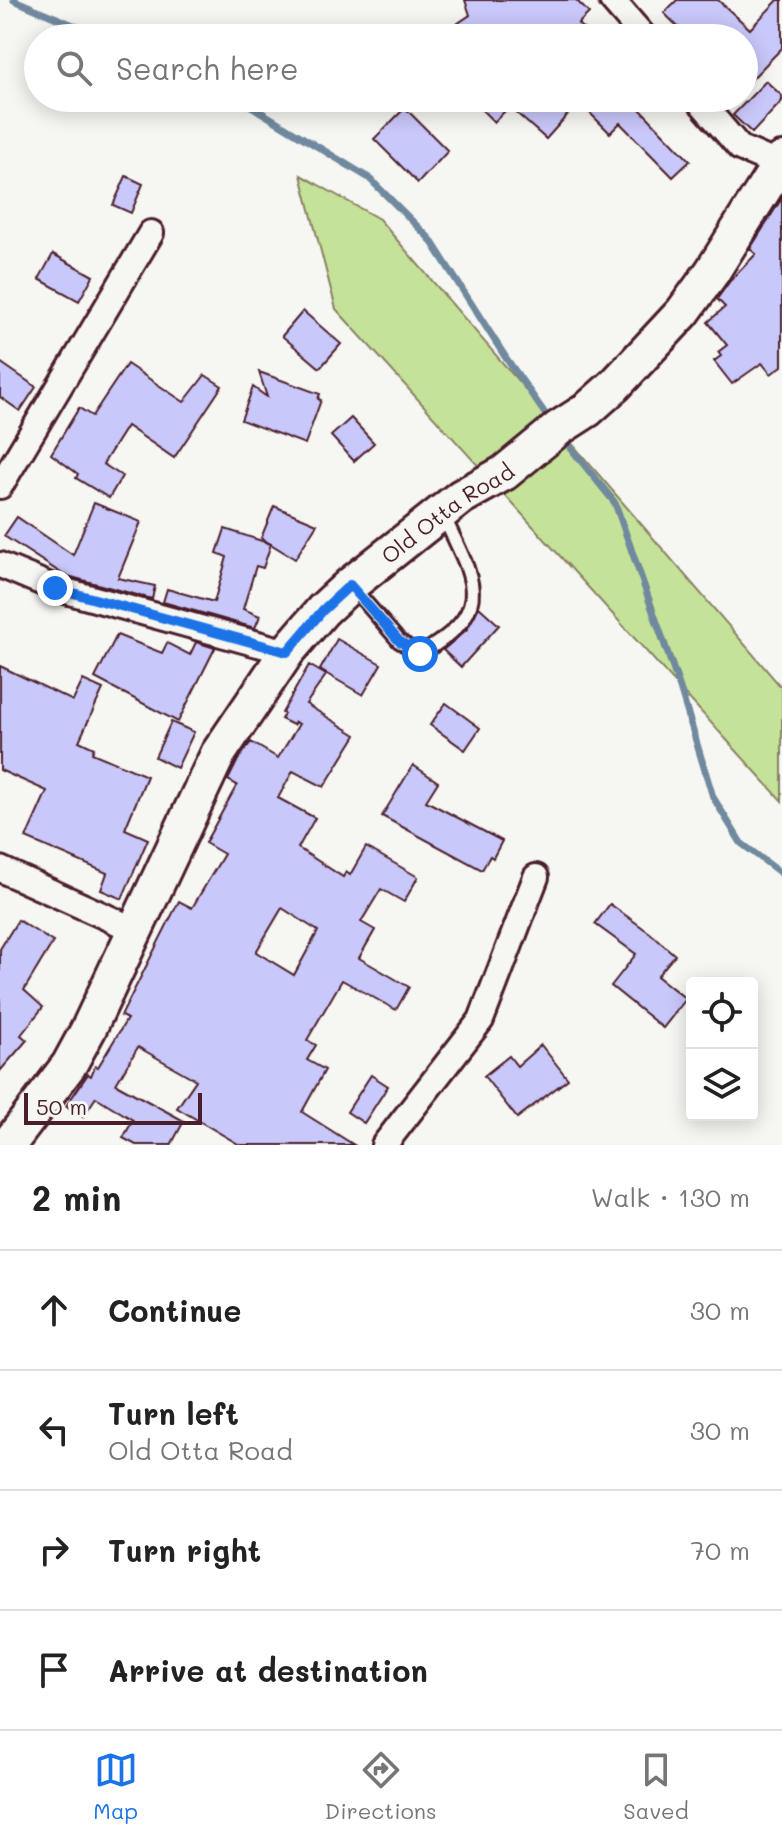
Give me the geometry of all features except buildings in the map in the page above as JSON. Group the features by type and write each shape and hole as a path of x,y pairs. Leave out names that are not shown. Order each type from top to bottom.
{"street":[{"path":"612,0 633,24"},
{"path":"709,112 740,148 781,163"},
{"name":"Old Otta Road","path":"8,1145 69,1065 218,754 287,652 323,610 350,585 441,512 504,473 615,385 683,312 781,163"},
{"path":"0,486 151,233"},
{"path":"0,565 55,588 287,652"},
{"path":"0,869 135,930"},
{"path":"384,1145 481,1020 536,877"}],"lane":[{"path":"350,585 399,641 420,654 443,641 469,611 474,593 471,574 441,512"}],"green space":[{"path":"301,175 379,219 782,688 782,801 336,309"}],"waterway":[{"path":"14,0 71,24"},
{"path":"261,112 369,178 430,239 551,422"},
{"path":"561,436 615,503 680,688 713,797 741,843 782,874"}],"route":[{"path":"55,588 287,652 323,610 350,585 399,641 420,654"}]}
